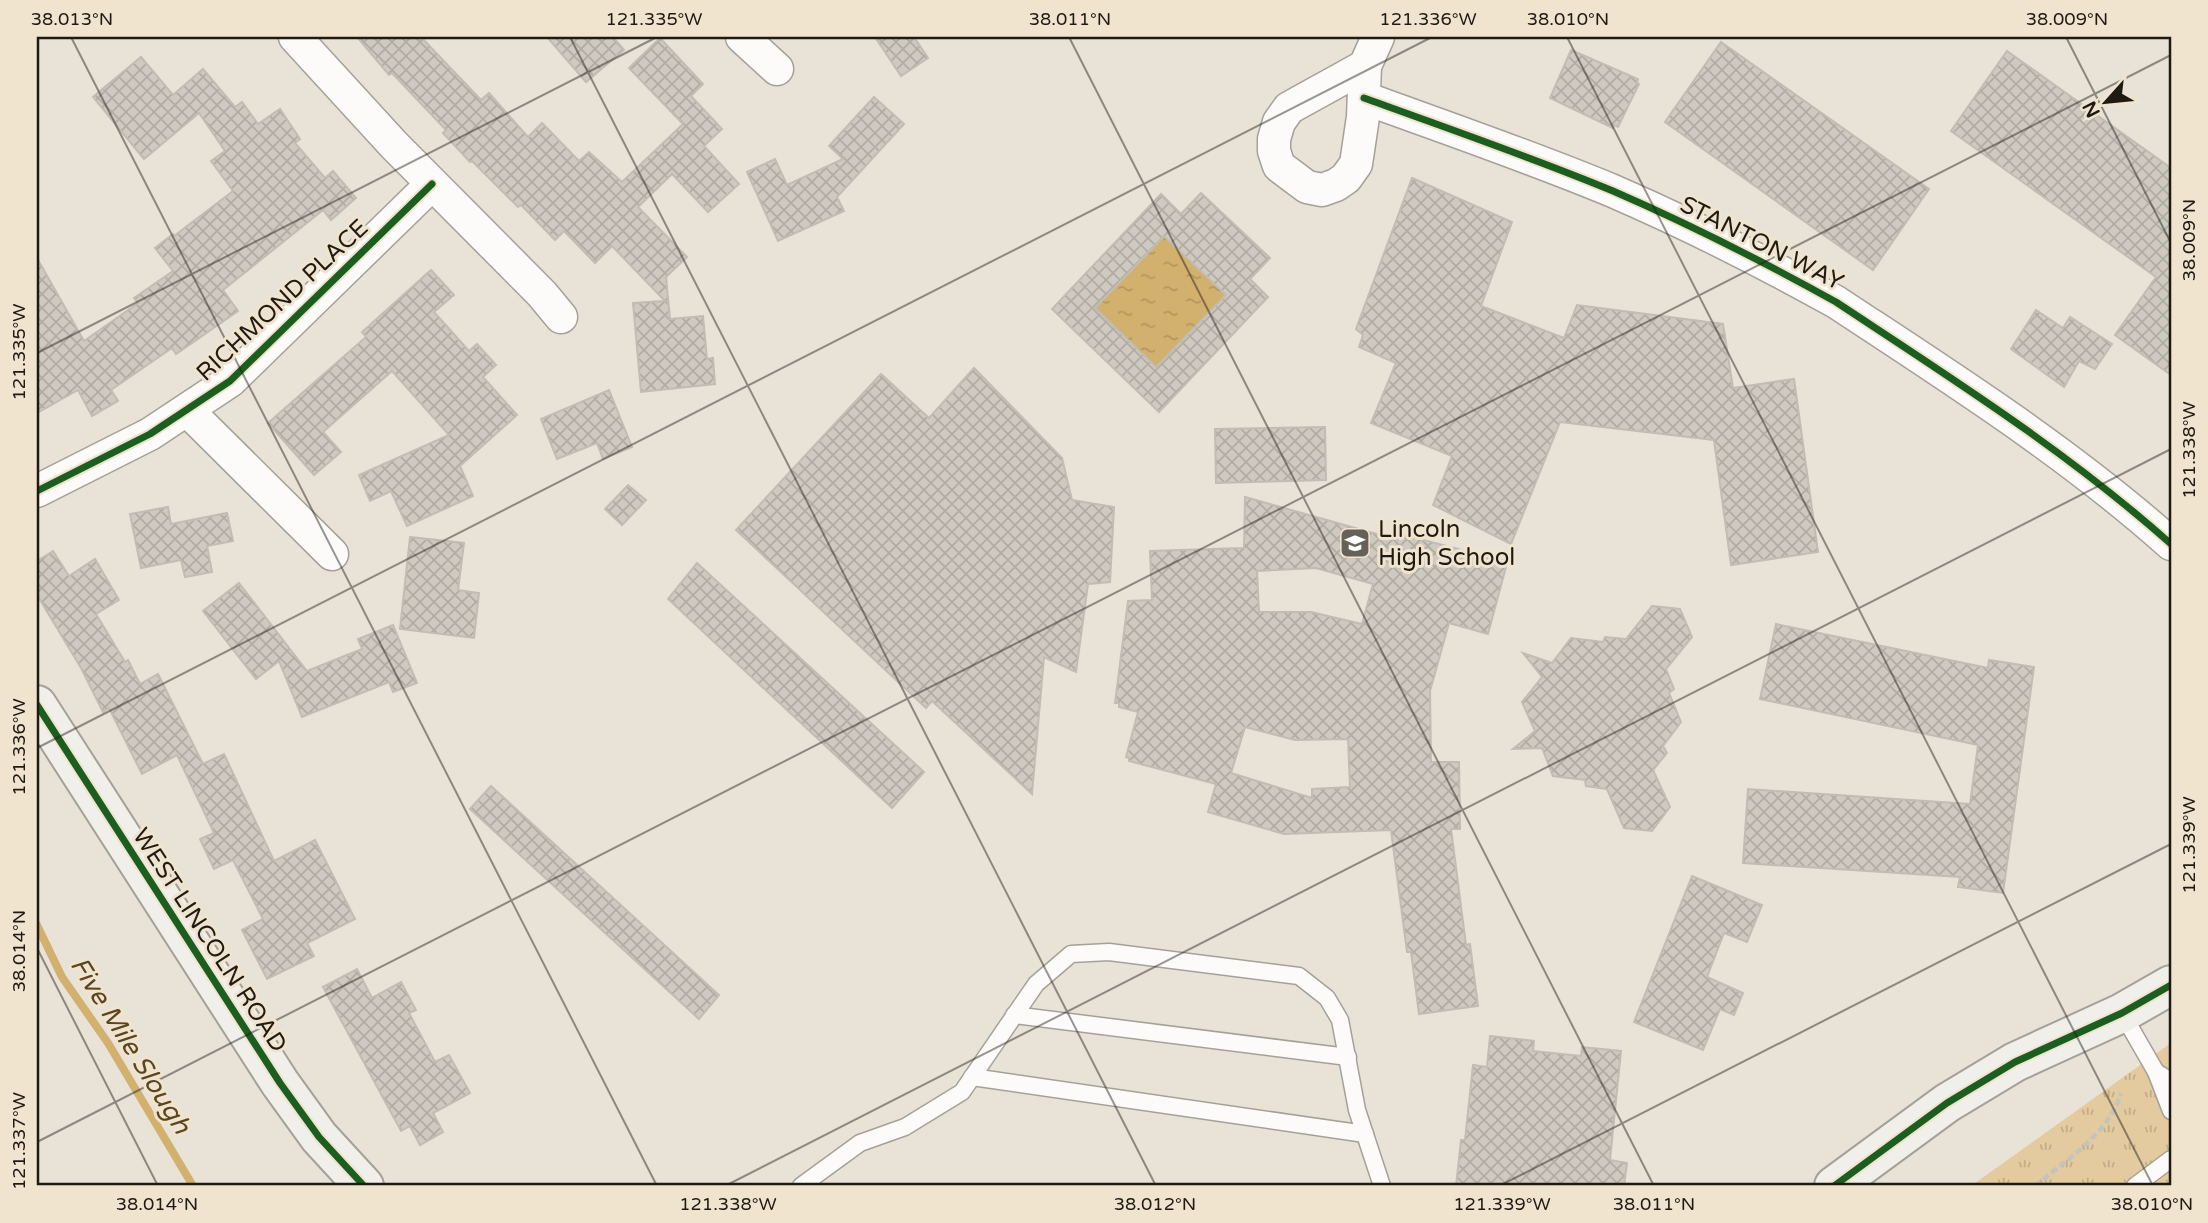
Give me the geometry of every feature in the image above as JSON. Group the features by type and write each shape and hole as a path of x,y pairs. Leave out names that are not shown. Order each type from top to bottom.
{"street":[{"path":"295,37 561,317"},
{"path":"742,37 777,69"},
{"path":"1365,66 1289,108 1279,122 1274,151 1279,166 1307,187 1322,190 1336,185 1346,178 1356,164 1363,117 1365,66 1378,37"},
{"name":"STANTON WAY","path":"1364,98 1612,191 1708,235 1813,289 1925,360 2046,443 2171,544"},
{"name":"RICHMOND PLACE","path":"37,491 150,434 230,381 432,184"},
{"path":"188,411 332,554"},
{"name":"WEST LINCOLN ROAD","path":"37,705 273,1073 354,1183"},
{"path":"1834,1186 1958,1096 2015,1062 2122,1013 2171,985"}],"lane":[{"path":"801,1186 860,1143 905,1127 962,1092 1036,984 1071,954 1109,952 1299,976 1326,998 1340,1020 1357,1110 1382,1186"},
{"path":"2122,1013 2156,1072 2171,1111"},
{"path":"1014,1015 1348,1057"},
{"path":"2156,1072 2171,1081"},
{"path":"972,1077 1365,1134"},
{"path":"2135,1186 2171,1159"}],"path":[{"path":"2035,1186 2089,1142 2117,1106 2121,1093"}],"green space":[{"path":"2171,1043 2171,1186 1971,1186"}],"water":[{"path":"1164,236 1226,295 1156,367 1095,308"}],"building":[{"path":"357,37 421,37 481,100 489,93 528,137 542,123 579,161 589,152 622,182 683,124 629,68 660,38 703,84 691,96 722,129 704,146 739,184 708,212 672,174 638,207 687,257 666,277 670,319 703,316 707,359 713,358 715,384 641,392 633,303 665,301 612,246 595,263 564,231 555,240 521,205 518,207 470,162 443,133 446,130 392,73 389,75"},
{"path":"547,37 613,37 624,50 586,82"},
{"path":"875,37 914,37 928,58 901,76"},
{"path":"1721,42 1929,189 1873,270 1665,122"},
{"path":"1571,50 1638,79 1639,84 1618,127 1614,125 1613,128 1550,98"},
{"path":"2007,51 2171,168 2171,375 2115,335 2156,277 1951,131"},
{"path":"141,57 173,95 203,69 235,107 242,102 258,124 280,109 300,139 295,143 325,178 333,171 356,198 331,220 323,210 223,290 238,311 176,354 172,348 111,390 118,401 92,416 78,390 37,413 37,258 84,341 138,303 134,298 173,271 155,248 233,191 211,161 225,151 199,113 144,159 93,97"},
{"path":"874,97 904,124 837,197 844,211 778,241 747,172 775,159 787,185 843,159 829,146"},
{"path":"1412,178 1512,222 1481,306 1564,338 1577,305 1723,324 1733,388 1794,379 1818,552 1731,565 1714,440 1560,422 1511,544 1433,505 1452,456 1371,423 1396,363 1359,347 1363,335 1356,329"},
{"path":"1201,193 1270,258 1250,279 1268,297 1159,412 1052,309 1161,194 1181,214","holes":["1164,236 1226,295 1156,367 1095,308"]},
{"path":"431,270 454,295 434,312 469,351 477,344 496,365 483,377 517,415 460,466 473,496 407,526 391,491 370,501 359,475 449,435 392,371 323,432 341,452 314,475 268,423 366,337 362,332"},
{"path":"2036,310 2063,328 2070,317 2112,344 2095,369 2079,361 2064,387 2011,349"},
{"path":"974,368 1062,458 1072,500 1114,507 1110,582 1088,584 1076,672 1044,657 1032,794 932,701 926,708 736,530 881,374 929,418"},
{"path":"609,390 632,447 603,459 597,443 557,459 541,419"},
{"path":"1325,427 1326,480 1216,483 1215,429"},
{"path":"628,485 646,500 622,525 605,509"},
{"path":"1245,497 1398,540 1400,534 1505,561 1503,566 1506,567 1488,634 1449,623 1430,691 1431,762 1459,762 1460,829 1451,829 1466,945 1470,944 1478,1006 1419,1014 1411,952 1407,952 1391,830 1284,834 1208,812 1216,784 1129,761 1126,757 1138,712 1119,707 1119,703 1115,703 1128,601 1152,600 1150,551 1244,548","holes":["1316,568 1373,584 1362,624 1311,612 1259,612 1257,571","1245,727 1295,740 1348,739 1350,787 1312,789 1312,798 1231,773"]},
{"path":"168,507 171,524 227,513 233,541 207,546 212,572 185,577 181,560 141,568 130,514"},
{"path":"410,537 464,543 458,590 479,593 474,638 400,629"},
{"path":"53,551 69,576 95,559 119,600 96,614 125,662 128,660 140,684 158,674 203,764 224,754 274,861 315,840 355,919 307,943 314,956 267,979 242,930 263,919 233,860 214,869 200,839 214,833 177,755 142,774 109,708 103,712 81,668 37,595 37,561"},
{"path":"697,563 924,772 892,808 668,599"},
{"path":"239,583 307,671 362,649 358,639 393,625 417,683 393,692 389,682 302,717 279,661 256,679 203,611"},
{"path":"1652,606 1680,609 1692,637 1666,669 1674,689 1669,693 1681,722 1663,746 1667,753 1653,770 1670,807 1652,831 1624,828 1607,789 1586,786 1585,780 1553,776 1542,748 1513,749 1535,731 1522,702 1542,677 1523,653 1552,663 1571,638 1603,642 1605,637 1626,639"},
{"path":"1776,624 1988,668 1989,660 2034,667 2003,893 1958,887 1960,877 1743,863 1748,789 1970,804 1978,745 1760,699"},
{"path":"491,786 719,995 699,1019 470,809"},
{"path":"1692,876 1762,905 1747,942 1724,933 1707,977 1743,993 1734,1015 1720,1009 1703,1050 1634,1022"},
{"path":"357,969 372,998 401,982 416,1010 409,1013 435,1062 449,1055 470,1093 433,1113 443,1132 420,1145 410,1126 401,1131 323,987"},
{"path":"1490,1036 1534,1041 1533,1051 1581,1056 1582,1047 1621,1051 1610,1160 1627,1163 1624,1186 1456,1186 1461,1140 1465,1140 1473,1065 1487,1067"}],"waterway":[{"name":"Five Mile Slough","path":"37,925 62,977 108,1043 193,1186"}],"cycle path":[{"path":"1364,98 1613,191 1726,244 1836,302 2050,447 2132,510 2171,544"},
{"path":"37,491 150,434 230,381 432,184"},
{"path":"37,705 280,1083 319,1137 364,1186"},
{"path":"1834,1186 1947,1103 2015,1062 2122,1013 2171,985"}],"place":[{"name":"Lincoln High School","path":"1355,543"}]}
